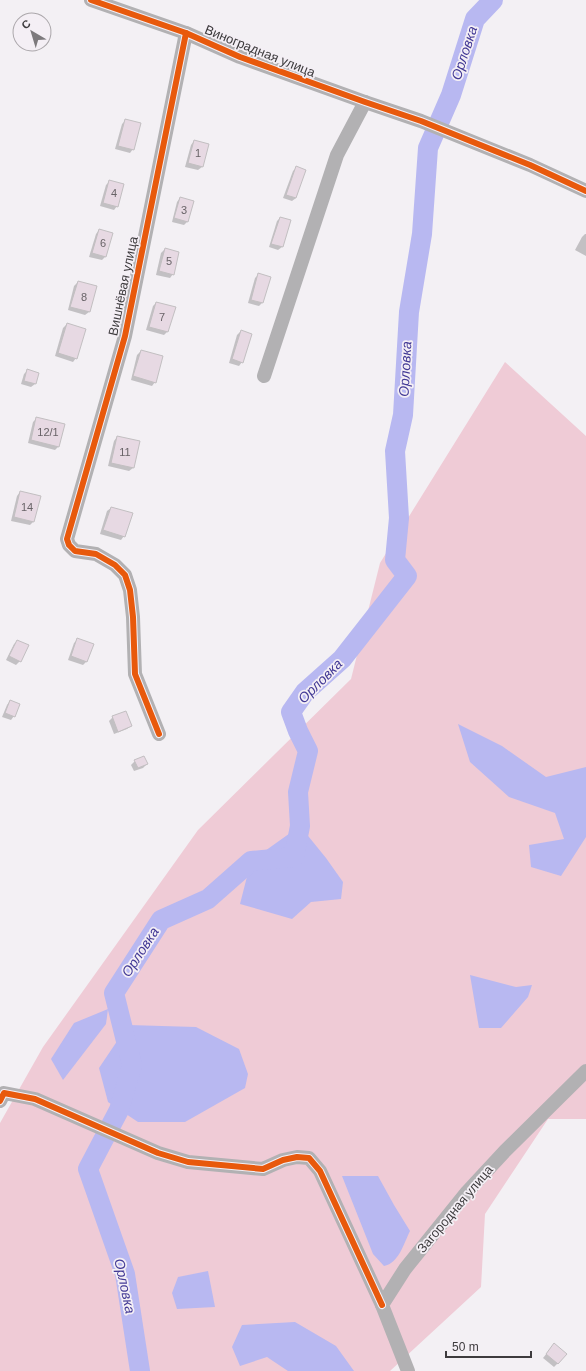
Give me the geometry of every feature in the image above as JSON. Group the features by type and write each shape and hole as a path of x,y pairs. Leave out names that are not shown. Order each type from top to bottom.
{"street":[{"name":"Виноградная улица","path":"91,0 186,33 240,57 421,121 586,191"},
{"name":"Вишнёвая улица","path":"160,734 135,674 133,617 130,590 125,575 114,565 96,554 75,551 69,545 67,539 125,336 186,33"},
{"path":"264,376 337,155 364,102"},
{"name":"Загородная улица","path":"382,1305 405,1269 467,1192 505,1151 586,1071"},
{"path":"1,1095 35,1099 158,1152 188,1162 262,1169 282,1160 297,1157 309,1158 320,1171 382,1305 408,1371"}],"shaded area":[{"path":"505,362 586,436 586,1119 548,1119 485,1214 481,1287 390,1371 0,1371 0,1123 43,1047 198,830 351,679 380,563"}],"water":[{"path":"458,724 502,746 546,777 586,767 586,837 561,876 531,867 529,845 564,839 555,813 509,797 470,762"},
{"path":"300,826 343,882 341,899 311,902 292,919 240,904 251,861"},
{"path":"470,975 516,987 532,985 528,997 501,1028 479,1028"},
{"path":"108,1009 106,1024 63,1080 51,1059 74,1023"},
{"path":"128,1025 196,1027 239,1049 248,1074 245,1088 185,1122 138,1122 108,1102 99,1068"},
{"path":"342,1176 378,1176 410,1231 397,1257 389,1264 384,1266 373,1254"},
{"path":"208,1271 215,1307 177,1309 172,1293 178,1277"},
{"path":"295,1322 336,1346 354,1371 288,1371 267,1357 240,1366 232,1347 242,1325"}],"building":[{"path":"125,119 141,123 134,150 118,146"},
{"path":"194,140 209,144 203,167 188,163"},
{"path":"296,166 306,170 296,198 286,195"},
{"path":"109,180 124,184 118,207 103,203"},
{"path":"180,197 194,201 188,222 174,218"},
{"path":"280,217 291,220 283,247 271,244"},
{"path":"99,229 113,233 106,257 92,253"},
{"path":"165,248 179,252 174,275 159,271"},
{"path":"258,273 271,277 263,303 251,300"},
{"path":"78,281 97,286 90,312 70,307"},
{"path":"156,302 176,307 168,332 149,327"},
{"path":"67,323 86,329 77,359 58,353"},
{"path":"241,330 252,334 243,363 232,359"},
{"path":"141,350 163,356 156,383 133,376"},
{"path":"27,369 39,373 36,384 24,381"},
{"path":"36,417 65,424 59,447 31,440"},
{"path":"117,436 140,441 134,468 111,463"},
{"path":"20,491 41,496 34,522 14,517"},
{"path":"111,507 133,513 125,537 103,530"},
{"path":"77,638 94,644 87,662 71,656"},
{"path":"17,640 29,645 21,662 9,656"},
{"path":"10,700 20,704 15,717 5,713"},
{"path":"126,711 132,726 118,732 112,716"},
{"path":"144,756 148,764 138,768 134,760"},
{"path":"554,1343 567,1354 558,1364 546,1354"}],"waterway":[{"name":"Орловка","path":"140,1371 125,1274 88,1169 119,1110 132,1065 114,993 161,920 208,899 251,861 294,857 300,826 298,792 308,751 291,712 305,692 342,659 407,576 395,560 399,518 395,451 403,415 409,312 422,234 428,148 451,95 475,19 493,0"}],"cycle path":[{"path":"91,0 186,33 240,57 421,121 530,165 586,191"},
{"path":"159,734 135,674 133,617 130,590 125,575 115,565 96,554 75,551 69,545 67,539 125,336 186,33"},
{"path":"0,1101 4,1093 35,1099 158,1153 188,1162 263,1169 283,1160 297,1157 309,1158 320,1171 382,1305"}]}
